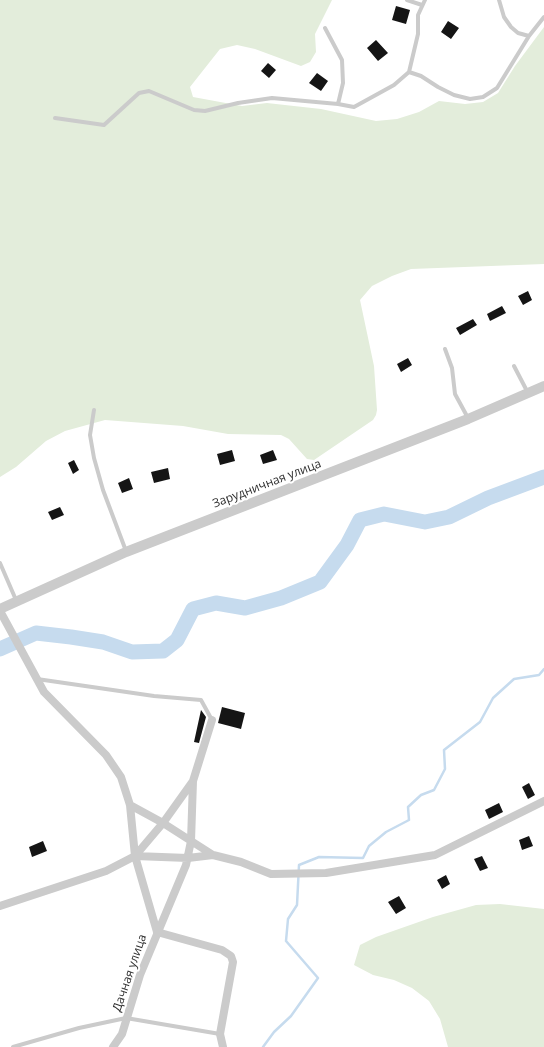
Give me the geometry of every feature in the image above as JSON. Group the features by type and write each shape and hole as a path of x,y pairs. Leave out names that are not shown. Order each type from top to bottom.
{"street":[{"name":"Зарудничная улица","path":"0,610 16,600 126,552 468,419 544,386"},
{"path":"0,610 44,692 106,755 121,777 130,805 135,856 157,932"},
{"path":"157,932 178,888 188,858 192,841 193,781 212,720"},
{"path":"0,906 106,871 135,856 163,823 193,781"},
{"path":"130,805 163,823 214,855 241,862 272,874 326,873 435,856 544,800"},
{"path":"135,856 188,858 214,855"},
{"name":"Дачная улица","path":"113,1047 122,1034 140,976 157,932 222,950 231,956 233,962 220,1034 222,1047"}],"lane":[{"path":"56,118 104,125 139,93 148,91 194,110 205,111 238,103 272,98 338,104 354,107 394,85 410,72 418,34 418,15 424,2 407,0"},
{"path":"499,0 504,17 511,27 518,33 529,36"},
{"path":"410,72 421,76 454,95 470,100 483,97 497,88 529,36 544,17"},
{"path":"325,28 342,60 343,83 338,104"},
{"path":"445,349 452,368 455,394 468,419"},
{"path":"514,366 528,393"},
{"path":"94,410 90,435 94,458 103,490 126,552"},
{"path":"0,563 16,600"},
{"path":"36,679 154,696 202,700 212,720"},
{"path":"13,1047 79,1028 126,1018 220,1034"}],"green space":[{"path":"0,0 332,0 315,34 316,52 310,62 301,66 255,49 237,45 220,49 190,87 193,97 242,106 267,103 321,109 376,121 397,119 419,112 439,101 465,104 483,102 498,93 515,66 544,27 544,264 411,269 372,286 360,300 374,366 377,410 376,415 373,420 314,460 307,459 289,439 281,435 228,434 183,426 105,420 65,431 46,441 16,467 0,477"},
{"path":"500,904 544,909 544,1047 448,1047 440,1019 429,1001 412,988 394,980 373,975 354,965 360,945 376,937 433,917 476,905"}],"building":[{"path":"396,6 410,10 406,24 392,20"},
{"path":"448,21 459,28 451,39 441,32"},
{"path":"376,40 388,53 378,61 367,48"},
{"path":"268,63 276,70 269,78 261,71"},
{"path":"317,73 328,81 321,91 309,83"},
{"path":"528,291 532,300 523,305 518,296"},
{"path":"502,306 506,313 490,321 487,314"},
{"path":"473,319 477,325 460,335 456,328"},
{"path":"408,358 412,365 401,372 397,364"},
{"path":"232,450 235,461 220,465 217,454"},
{"path":"273,450 277,460 263,464 260,455"},
{"path":"74,460 79,470 73,474 68,463"},
{"path":"168,468 170,479 154,483 151,472"},
{"path":"129,478 133,489 122,493 118,483"},
{"path":"60,507 64,515 52,520 48,512"},
{"path":"222,707 245,713 241,729 218,723"},
{"path":"201,710 206,717 199,743 194,742"},
{"path":"529,783 535,795 528,799 522,787"},
{"path":"499,803 503,812 489,819 485,810"},
{"path":"529,836 533,846 522,850 519,840"},
{"path":"43,841 47,851 32,857 29,847"},
{"path":"482,856 488,868 480,871 474,859"},
{"path":"446,875 450,884 442,889 437,880"},
{"path":"399,896 406,908 396,914 388,902"}],"waterway":[{"path":"0,649 36,633 103,642 132,652 163,651 177,640 193,609 216,603 245,608 281,598 320,582 347,545 360,520 384,514 425,522 449,517 488,498 544,477"},
{"path":"263,1047 274,1032 291,1016 318,978 286,941 288,919 297,905 299,865 319,857 363,858 369,846 386,832 409,820 408,807 421,795 434,790 445,769 444,750 480,722 493,698 514,679 539,675 544,669"}]}
